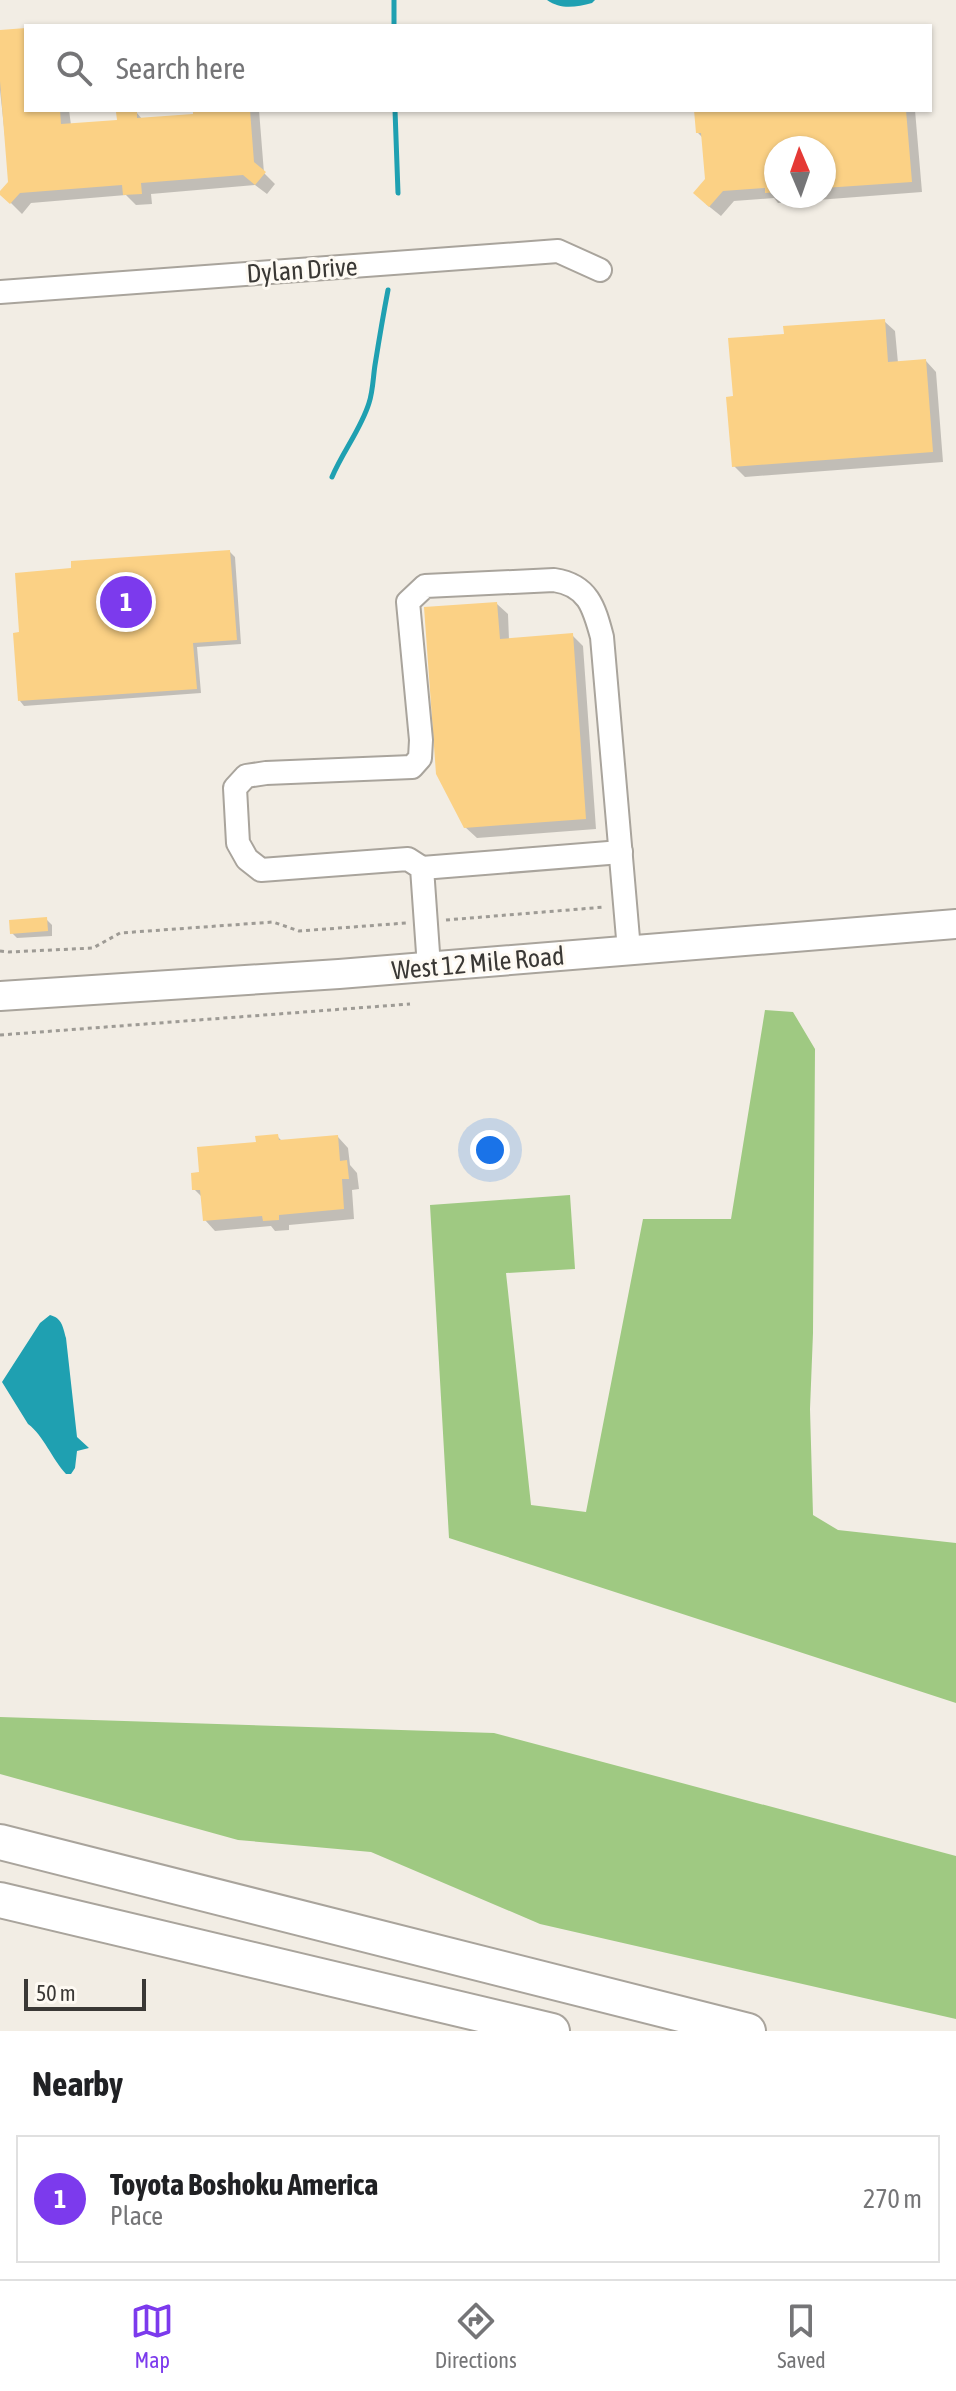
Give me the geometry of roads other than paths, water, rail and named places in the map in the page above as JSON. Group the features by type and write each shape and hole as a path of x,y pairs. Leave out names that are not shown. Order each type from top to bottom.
{"highway":[{"path":"0,1842 748,2031"},
{"path":"0,1900 552,2031"}],"main road":[{"name":"West 12 Mile Road","path":"0,996 429,967 956,924"}],"street":[{"name":"Dylan Drive","path":"0,292 558,251 600,270"},
{"path":"621,852 422,868 408,859 261,870 247,859 238,843 235,788 246,776 266,773 412,767 420,758 421,740 408,602 425,586 554,580 569,582 585,593 602,637 621,852 629,950"},
{"path":"422,868 429,967"}],"water":[{"path":"547,0 595,0 569,7"},
{"path":"50,1315 60,1321 64,1330 77,1437 89,1448 77,1451 71,1474 66,1474 28,1424 2,1382 40,1323"}],"waterway":[{"path":"394,0 394,24"},
{"path":"395,112 398,193"},
{"path":"332,477 369,403 388,290"}],"place":[{"name":"Toyota Boshoku America","path":"126,602"}]}
